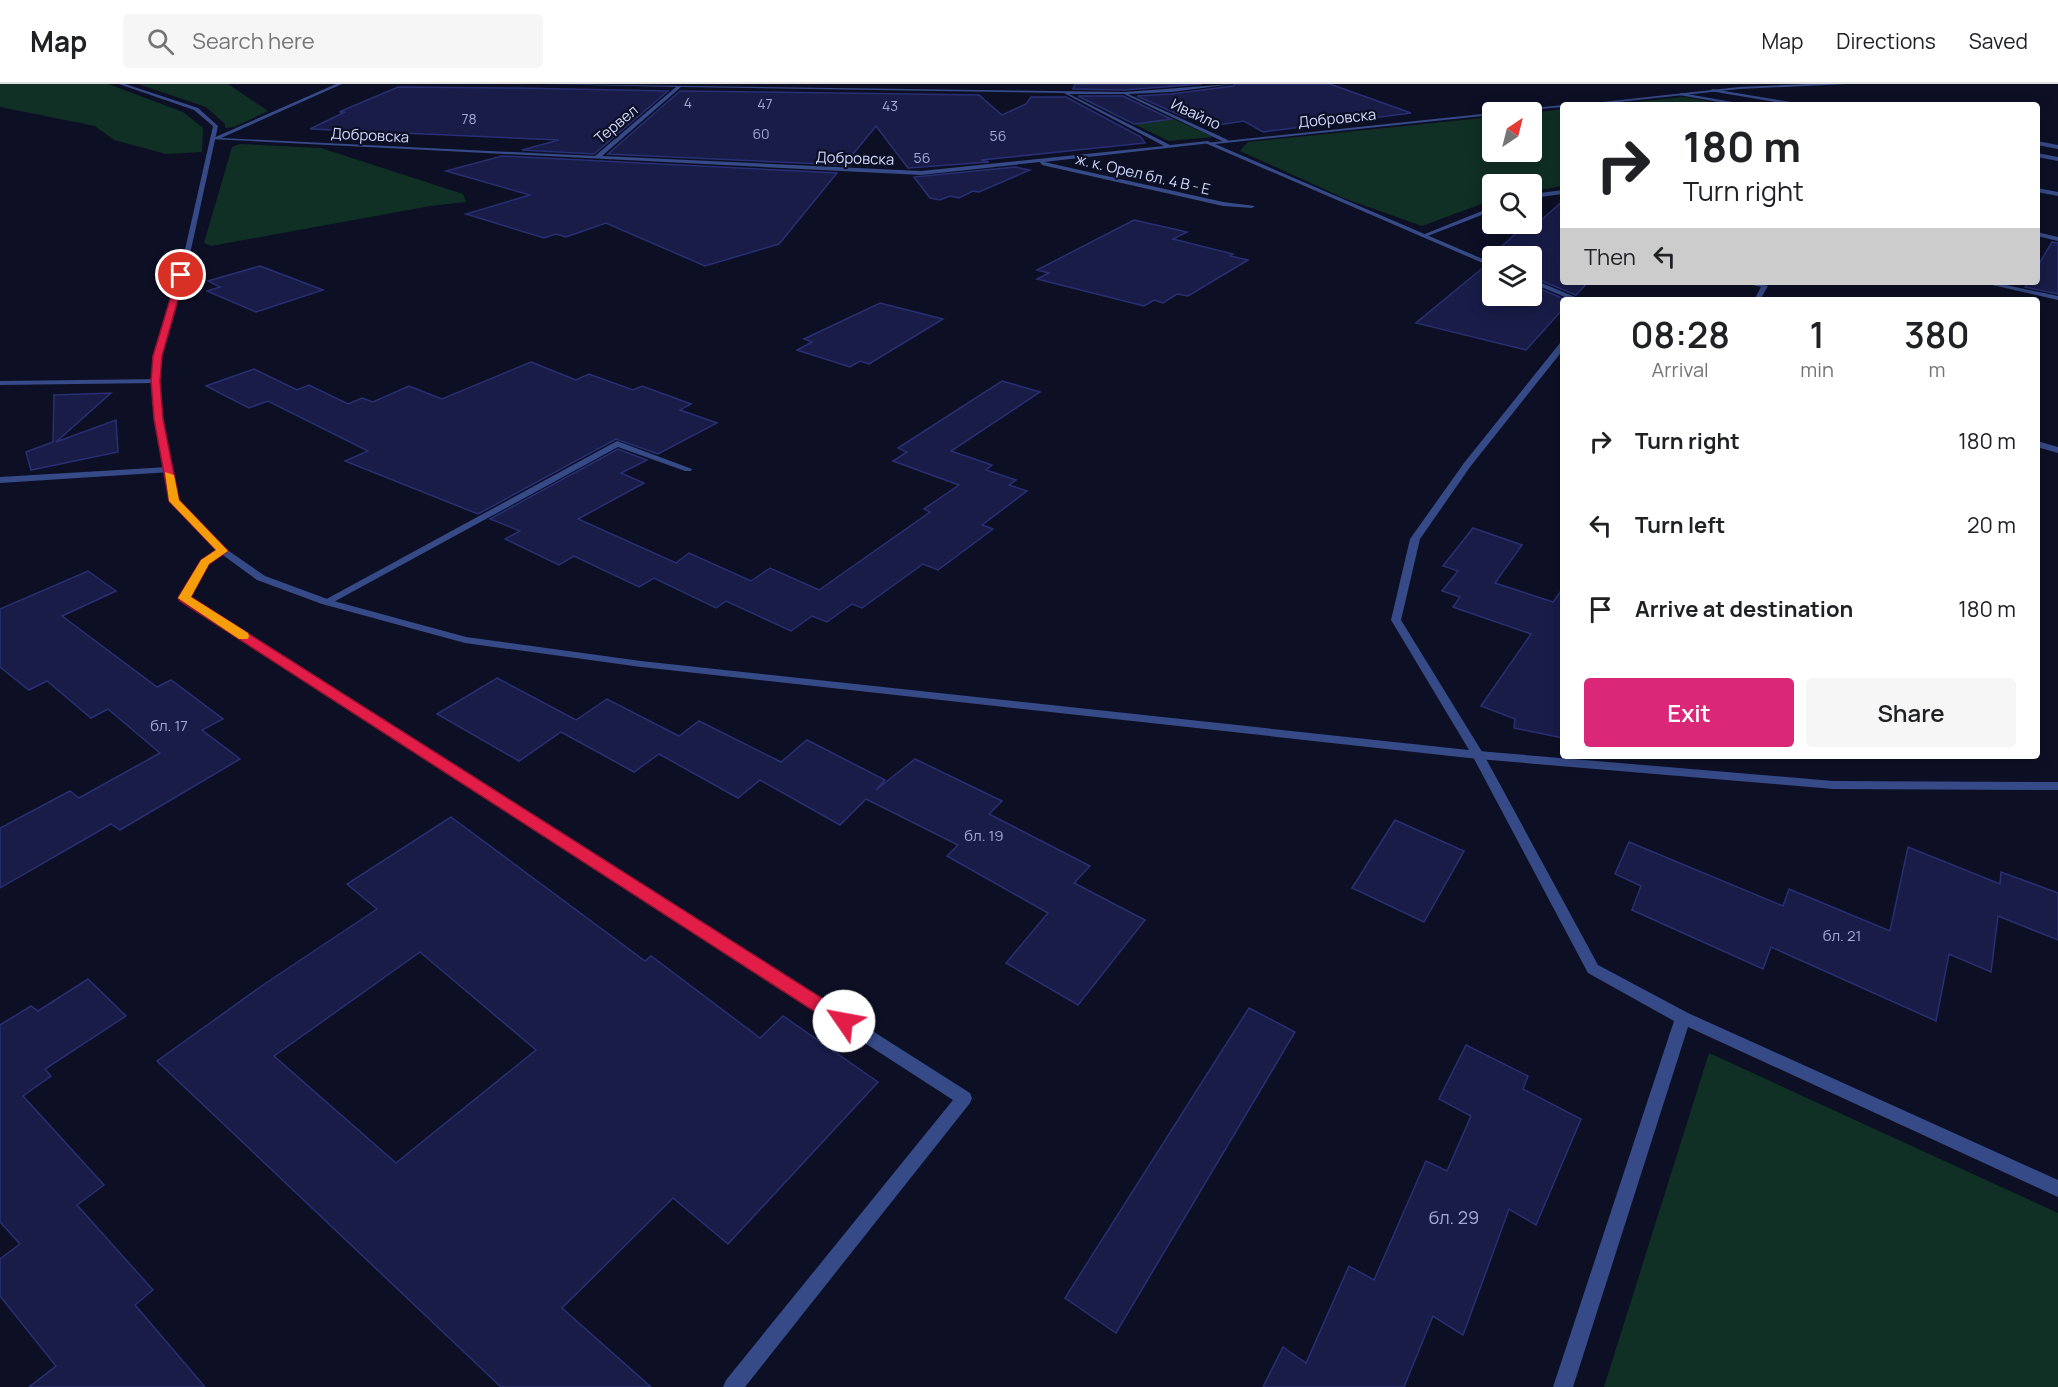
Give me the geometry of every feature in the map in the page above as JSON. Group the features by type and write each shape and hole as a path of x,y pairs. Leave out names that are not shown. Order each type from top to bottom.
{"street":[{"path":"121,84 196,109 216,126 187,254 157,356 159,419 174,501 223,551 261,578 326,602 465,640 606,659 1478,754 1833,784 2058,786"},
{"path":"214,139 340,84"},
{"path":"545,84 1124,93 1171,91 1231,84"},
{"path":"1032,84 1039,91"},
{"path":"1716,84 1739,88"},
{"path":"1605,102 1712,90 1845,84"},
{"name":"Тервел","path":"596,158 680,86"},
{"path":"1712,90 1785,102"},
{"path":"1062,92 1170,146"},
{"name":"Ивайло","path":"1124,93 1226,141"},
{"path":"1681,94 1727,102"},
{"path":"1542,108 1560,106"},
{"name":"Добровска","path":"214,139 921,173 1482,115"},
{"path":"1208,143 1482,261"},
{"path":"2040,144 2058,147"},
{"path":"2040,156 2058,159"},
{"name":"ж. к. Орел бл. 4 В - Е","path":"1029,161 1223,204 1252,206"},
{"path":"2040,191 2058,194"},
{"path":"1542,195 1560,192"},
{"path":"1423,236 1482,213"},
{"path":"2040,235 2058,238"},
{"path":"1542,285 1571,297"},
{"path":"1759,297 1765,286 1760,285"},
{"path":"1996,285 2058,298"},
{"path":"1560,349 1467,465 1415,539 1396,620 1478,754 1593,969 1683,1018 2058,1190"},
{"path":"0,383 156,381"},
{"path":"326,602 618,444 688,469"},
{"path":"2040,445 2058,450"},
{"path":"0,480 168,470"},
{"path":"223,551 205,562 184,598 964,1098 733,1387"},
{"path":"1563,1387 1683,1018"}],"green space":[{"path":"0,84 108,84 183,112 203,128 202,152 166,154 114,140 95,126 0,107"},
{"path":"138,84 228,84 268,111 234,127 225,128 225,124 206,107"},
{"path":"1684,97 1713,102 1635,102"},
{"path":"1084,100 1132,100 1213,137 1169,141"},
{"path":"1560,109 1560,186 1542,189 1542,174 1482,174 1482,204 1422,226 1346,199 1240,151 1248,142 1482,118 1482,162 1542,162 1542,112"},
{"path":"240,144 321,148 463,194 466,202 430,206 211,246 204,243 232,147"},
{"path":"1709,1053 2058,1213 2058,1387 1604,1387"}],"building":[{"path":"1075,84 1202,84 1124,90 1073,89"},
{"path":"1235,84 1330,84 1411,113 1263,132 1244,121 1211,126 1184,117 1137,96 1171,94"},
{"path":"398,87 668,91 594,154 522,150 559,140 310,129 345,112 339,112"},
{"path":"680,91 979,95 1002,115 1026,104 1031,97 1066,97 1141,137 1145,143 981,160 989,162 908,168 876,126 844,165 608,154"},
{"path":"1078,96 1123,96 1171,119 1134,124"},
{"path":"502,156 837,173 779,244 705,266 606,223 566,237 556,234 544,238 466,214 530,195 446,171"},
{"path":"1015,167 1030,170 979,192 973,191 959,198 950,196 940,200 930,198 914,177"},
{"path":"1560,204 1560,285 1585,285 1576,295 1542,281 1542,246 1502,246 1515,234 1542,234 1542,219"},
{"path":"1134,220 1187,232 1173,239 1248,260 1188,296 1177,294 1163,303 1154,300 1144,306 1037,279 1049,273 1037,270"},
{"path":"2052,242 2058,243 2058,294 2025,287 2026,285 2040,285 2040,262"},
{"path":"260,266 323,290 256,312 207,291 220,287 208,281"},
{"path":"1482,268 1482,306 1542,306 1542,289 1560,297 1560,312 1526,350 1416,323"},
{"path":"880,303 943,319 869,364 860,361 850,367 797,350 812,342 804,339"},
{"path":"531,362 576,380 589,374 633,390 642,386 691,404 680,410 717,423 658,454 616,439 478,514 345,461 368,451 268,401 249,408 206,386 254,369 297,390 309,385 348,404 362,398 373,402 409,386 442,399"},
{"path":"1002,381 1040,392 951,451 992,465 986,470 1016,480 1009,485 1027,491 982,525 993,529 938,570 923,564 862,608 852,604 827,622 812,616 791,631 726,601 716,608 654,578 639,587 574,556 559,565 505,539 520,531 490,519 618,449 647,460 621,473 644,483 578,519 676,563 689,553 751,581 770,568 819,590 930,512 924,509 959,485 893,461 907,452 898,448"},
{"path":"111,393 56,442 116,420 118,452 31,470 26,452 53,442 54,395"},
{"path":"1473,528 1522,545 1495,583 1553,602 1560,592 1560,737 1514,728 1515,719 1481,706 1531,634 1453,607 1460,597 1442,591 1458,571 1443,566"},
{"path":"88,571 116,591 62,616 157,687 171,680 223,719 202,730 240,759 120,830 111,824 0,888 0,828 70,791 79,798 160,753 108,709 91,718 47,681 29,690 0,667 0,609"},
{"path":"497,678 576,720 607,699 679,736 699,721 781,762 807,740 885,780 876,790 915,759 1002,801 989,814 1090,866 1074,883 1145,920 1078,1005 1006,963 1048,913 947,856 958,845 866,799 840,825 760,780 738,798 659,754 634,772 561,732 519,761 437,714"},
{"path":"451,817 645,961 651,956 760,1038 783,1016 878,1082 728,1244 673,1198 562,1308 651,1387 501,1387 157,1061 263,985 377,909 347,884","holes":["420,952 536,1050 396,1163 274,1056"]},
{"path":"1395,820 1464,851 1424,922 1352,888"},
{"path":"1629,842 1783,906 1789,889 1890,931 1908,847 2000,884 2001,872 2058,893 2058,940 1998,916 1991,972 1949,954 1936,1021 1771,947 1763,969 1632,910 1641,886 1615,874"},
{"path":"88,979 126,1016 45,1069 51,1076 23,1096 104,1185 77,1205 153,1290 135,1305 205,1387 29,1387 56,1366 0,1296 0,1259 20,1244 0,1222 0,1025 31,1006 38,1011"},
{"path":"1249,1008 1295,1032 1116,1333 1065,1298"},
{"path":"1466,1045 1528,1076 1523,1089 1581,1119 1536,1225 1509,1209 1463,1335 1433,1316 1404,1387 1263,1387 1283,1347 1306,1363 1349,1266 1374,1280 1426,1161 1447,1171 1471,1116 1439,1099"}],"slow traffic":[{"path":"169,475 174,501 223,551 205,562 184,598 243,636"}],"route":[{"path":"181,275 157,356 159,419 174,501 223,551 205,562 184,598 844,1021"}]}
